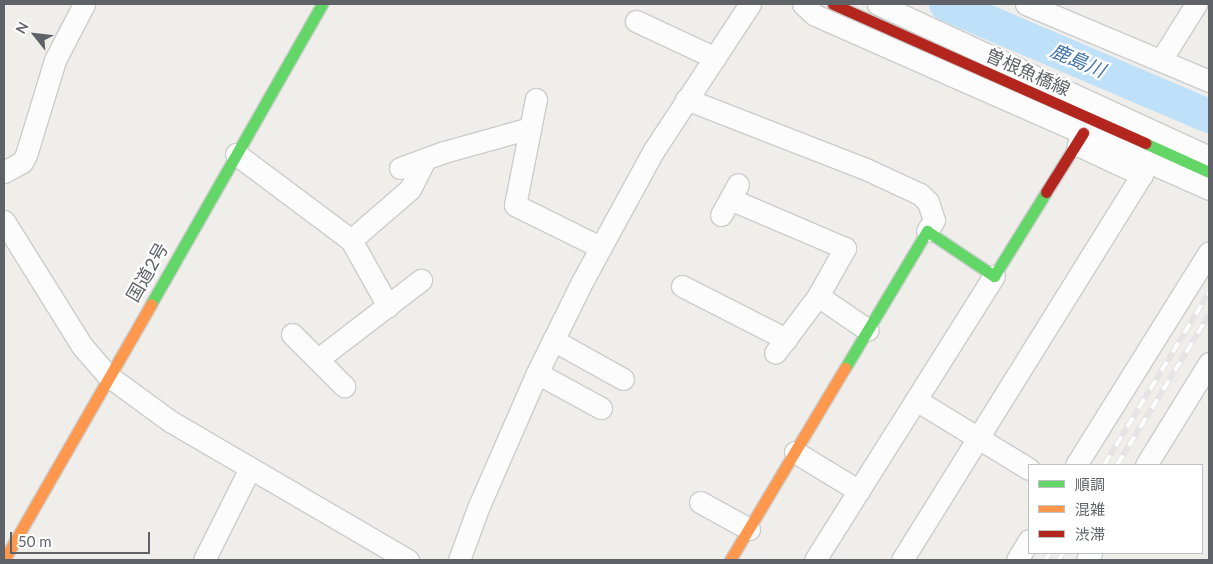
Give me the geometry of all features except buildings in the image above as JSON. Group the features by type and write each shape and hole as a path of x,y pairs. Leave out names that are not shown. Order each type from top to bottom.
{"main road":[{"name":"国道2号","path":"4,560 107,375 322,4"},
{"name":"曽根魚橋線","path":"833,4 1209,172"},
{"path":"730,560 928,231 994,276 1080,139"}],"street":[{"path":"4,172 22,162 26,155 55,60 84,4"},
{"path":"459,560 478,508 537,373 600,247 654,150 750,4"},
{"path":"803,4 815,15 1080,139 1209,189"},
{"path":"878,4 1209,157"},
{"path":"1026,4 1209,81"},
{"path":"1161,60 1196,4"},
{"path":"636,21 714,58"},
{"path":"536,99 515,205 600,247"},
{"path":"686,99 868,170 920,194 928,202 934,220 928,231"},
{"path":"400,168 530,128"},
{"path":"1080,139 1142,175 1173,188"},
{"path":"236,154 351,240 388,306"},
{"path":"351,240 410,189 425,159"},
{"path":"902,560 1142,175"},
{"path":"682,286 780,346 818,296 845,248 730,199"},
{"path":"4,221 82,346 107,375 170,421 408,560"},
{"path":"1077,464 1209,252"},
{"path":"815,560 994,276"},
{"path":"318,359 421,280"},
{"path":"818,296 868,330"},
{"path":"292,334 344,386"},
{"path":"553,340 623,379"},
{"path":"1147,464 1209,363"},
{"path":"537,373 601,408"},
{"path":"916,400 1028,468"},
{"path":"795,452 859,491"},
{"path":"204,560 250,468"},
{"path":"700,502 749,529"},
{"path":"1017,560 1028,542"}],"waterway":[{"name":"鹿島川","path":"946,4 1209,116"}],"railway":[{"path":"1105,464 1209,292"},
{"path":"1118,464 1209,315"},
{"path":"1045,560 1049,554"},
{"path":"1058,560 1062,554"}],"traffic: fast":[{"path":"151,304 322,4"},
{"path":"1145,143 1209,172"},
{"path":"845,368 927,231 994,276 1046,192"}],"traffic: slow":[{"path":"4,560 151,304"},
{"path":"730,560 845,368"}],"traffic: jam":[{"path":"833,4 1145,143"},
{"path":"1046,192 1083,133"}]}
